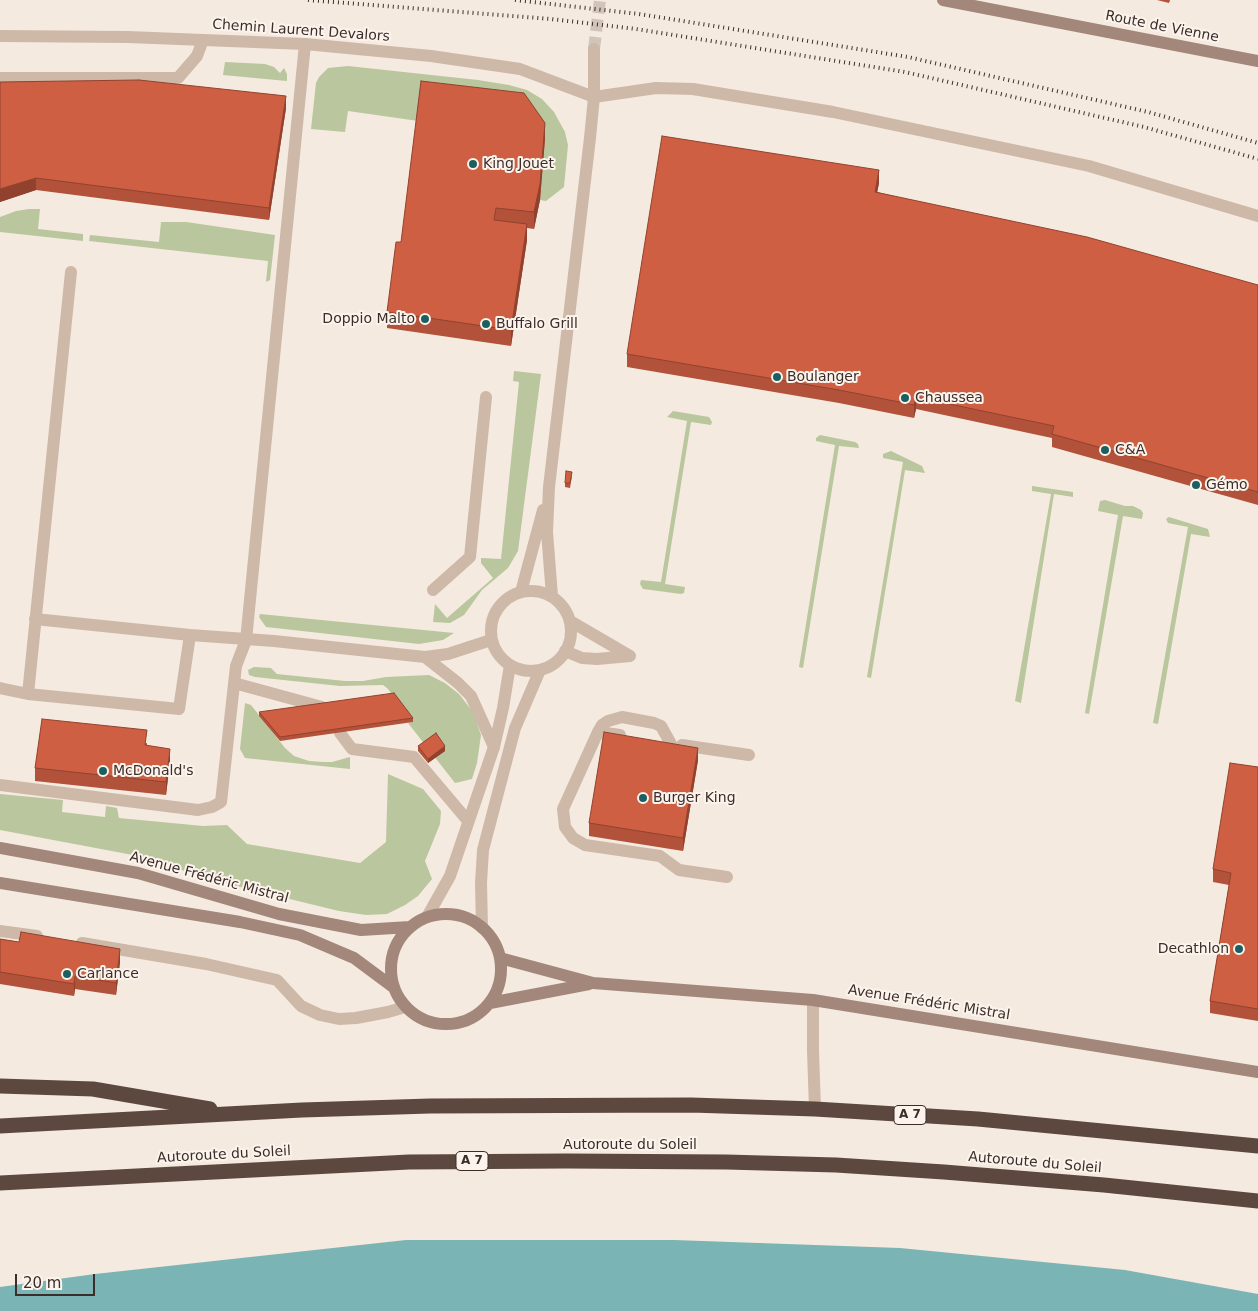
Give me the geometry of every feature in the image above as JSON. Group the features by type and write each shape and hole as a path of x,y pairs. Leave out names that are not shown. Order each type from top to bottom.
{"highway":[{"path":"0,1086 92,1089 238,1114"},
{"name":"A 7","path":"0,1126 430,1106 691,1105 815,1109 978,1118 1258,1146"},
{"name":"Autoroute du Soleil","path":"0,1183 409,1162 726,1162 836,1165 944,1172 1104,1185 1258,1201"}],"main road":[{"name":"Route de Vienne","path":"943,0 1258,61"},
{"name":"Avenue Frédéric Mistral","path":"0,848 138,873 279,914 361,930 410,927"},
{"path":"0,883 240,922 300,935 354,958 393,988"},
{"path":"448,914 471,920 482,928 491,938 500,958 500,979 490,1003 468,1020 455,1024 428,1022 416,1016 405,1007 393,988 390,975 394,949 410,927 427,917 448,914"},
{"name":"Avenue Frédéric Mistral","path":"500,958 594,983 814,1000 1258,1072"},
{"name":"Avenue Frédéric Mistral","path":"490,1003 594,983"}],"street":[{"name":"Chemin Laurent Devalors","path":"0,36 128,37 306,44 431,56 520,69 594,97"},
{"path":"0,78 178,78 197,56 203,40"},
{"path":"0,785 198,810 206,810 221,802 236,666 246,640 306,44"},
{"path":"552,596 547,532 550,487 579,244 594,97 594,49"},
{"path":"594,97 656,88 694,89 833,112 1089,166 1258,216"},
{"path":"28,694 71,272"},
{"path":"433,590 470,557 486,397"},
{"path":"521,592 550,487"},
{"path":"531,590 552,596 560,602 570,621 571,632 565,651 559,660 540,670 530,671 510,665 501,659 491,640 490,628 493,616 500,605 509,596 531,590"},
{"path":"35,619 425,657 448,654 491,640"},
{"path":"565,651 582,658 597,659 630,656 570,621"},
{"path":"0,688 28,694 179,709 190,635"},
{"path":"425,657 458,683 471,696 494,747"},
{"path":"427,917 450,876 494,747 510,665"},
{"path":"482,928 481,883 483,850 515,728 540,670"},
{"path":"234,683 322,707"},
{"path":"672,744 661,726 654,723 622,717 602,725 563,809 565,827 574,838 585,845 660,856 679,870 727,877"},
{"path":"598,732 634,738"},
{"path":"340,733 352,749 414,757 468,821"},
{"path":"653,741 749,755"},
{"path":"468,821 492,814"},
{"path":"0,931 47,938"},
{"path":"66,941 206,964 277,980 302,1006 320,1015 339,1019 356,1018 405,1007"},
{"path":"814,1000 815,1109"}],"green space":[{"path":"225,62 265,64 274,67 280,73 284,68 287,74 287,81 223,75"},
{"path":"348,66 478,80 527,90 542,99 554,112 565,132 568,145 564,187 546,201 540,200 545,139 348,111 345,132 311,129 316,83 319,77 328,68"},
{"path":"40,209 38,229 83,234 83,241 0,232 0,217 16,211"},
{"path":"161,222 186,222 275,235 270,280 266,282 268,261 89,241 90,235 159,242"},
{"path":"514,371 541,374 518,551 508,568 482,590 464,615 450,623 433,622 435,604 447,618 493,578 481,563 481,558 501,559 519,382 513,381"},
{"path":"673,411 709,417 712,422 711,425 691,422 665,584 685,587 684,593 681,594 643,589 640,584 641,580 661,582 687,421 667,417"},
{"path":"820,435 855,442 859,448 839,446 803,668 799,667 835,445 816,441 816,438"},
{"path":"891,451 922,466 925,473 905,470 871,678 867,677 903,462 883,458 883,454"},
{"path":"1032,486 1073,492 1073,497 1054,494 1021,703 1015,701 1051,494 1032,491"},
{"path":"1105,500 1125,506 1133,506 1143,513 1142,519 1123,516 1089,714 1085,713 1118,515 1098,511 1100,501"},
{"path":"1169,517 1208,529 1210,537 1191,534 1158,724 1153,723 1188,527 1168,523 1166,519"},
{"path":"260,614 454,633 443,640 419,644 266,627 259,617"},
{"path":"254,667 271,668 277,674 345,681 429,675 445,683 459,694 473,712 481,735 477,763 472,779 455,783 408,723 412,722 383,685 340,686 255,677 249,675 248,670"},
{"path":"245,703 251,705 285,748 294,756 309,761 323,762 332,762 350,757 350,769 245,758 240,749"},
{"path":"388,774 423,789 441,811 440,824 425,861 432,879 418,896 387,914 366,915 339,911 224,883 133,855 0,830 0,794 63,800 62,812 105,817 106,806 117,808 119,818 203,826 227,825 247,844 360,863 386,842"}],"water":[{"path":"406,1240 674,1240 900,1248 1125,1270 1258,1294 1258,1311 0,1311 0,1287 95,1274"}],"building":[{"path":"139,80 286,96 269,208 36,178 0,189 0,82"},
{"path":"421,81 524,93 545,123 540,184 534,212 496,208 494,220 527,224 511,330 387,312 396,242 401,242"},
{"path":"662,136 879,170 875,192 1087,237 1258,285 1258,492 1052,434 1054,426 916,397 914,405 839,390 627,354"},
{"path":"566,471 572,472 570,483 565,483"},
{"path":"394,693 413,718 280,737 259,712"},
{"name":"McDonald's","path":"42,719 147,730 145,745 170,749 166,782 35,768"},
{"name":"Burger King","path":"604,732 698,748 683,838 589,823"},
{"path":"436,733 445,746 428,759 418,746"},
{"name":"Decathlon","path":"1230,763 1258,767 1258,1009 1210,1001 1231,873 1213,869"},
{"path":"21,932 120,949 116,983 75,976 74,984 0,972 0,939 19,942"}],"tunnel":[{"path":"594,49 600,0"}],"railway":[{"path":"308,0 551,19 636,29 905,72 1144,127 1258,159"},
{"path":"515,0 639,14 908,57 1148,112 1258,143"}],"place":[{"name":"King Jouet","path":"473,164"},
{"name":"Doppio Malto","path":"425,319"},
{"name":"Buffalo Grill","path":"486,324"},
{"name":"Boulanger","path":"777,377"},
{"name":"Chaussea","path":"905,398"},
{"name":"C&A","path":"1105,450"},
{"name":"Gémo","path":"1196,485"},
{"name":"McDonald's","path":"103,771"},
{"name":"Burger King","path":"643,798"},
{"name":"Decathlon","path":"1239,949"},
{"name":"Carlance","path":"67,974"}]}
